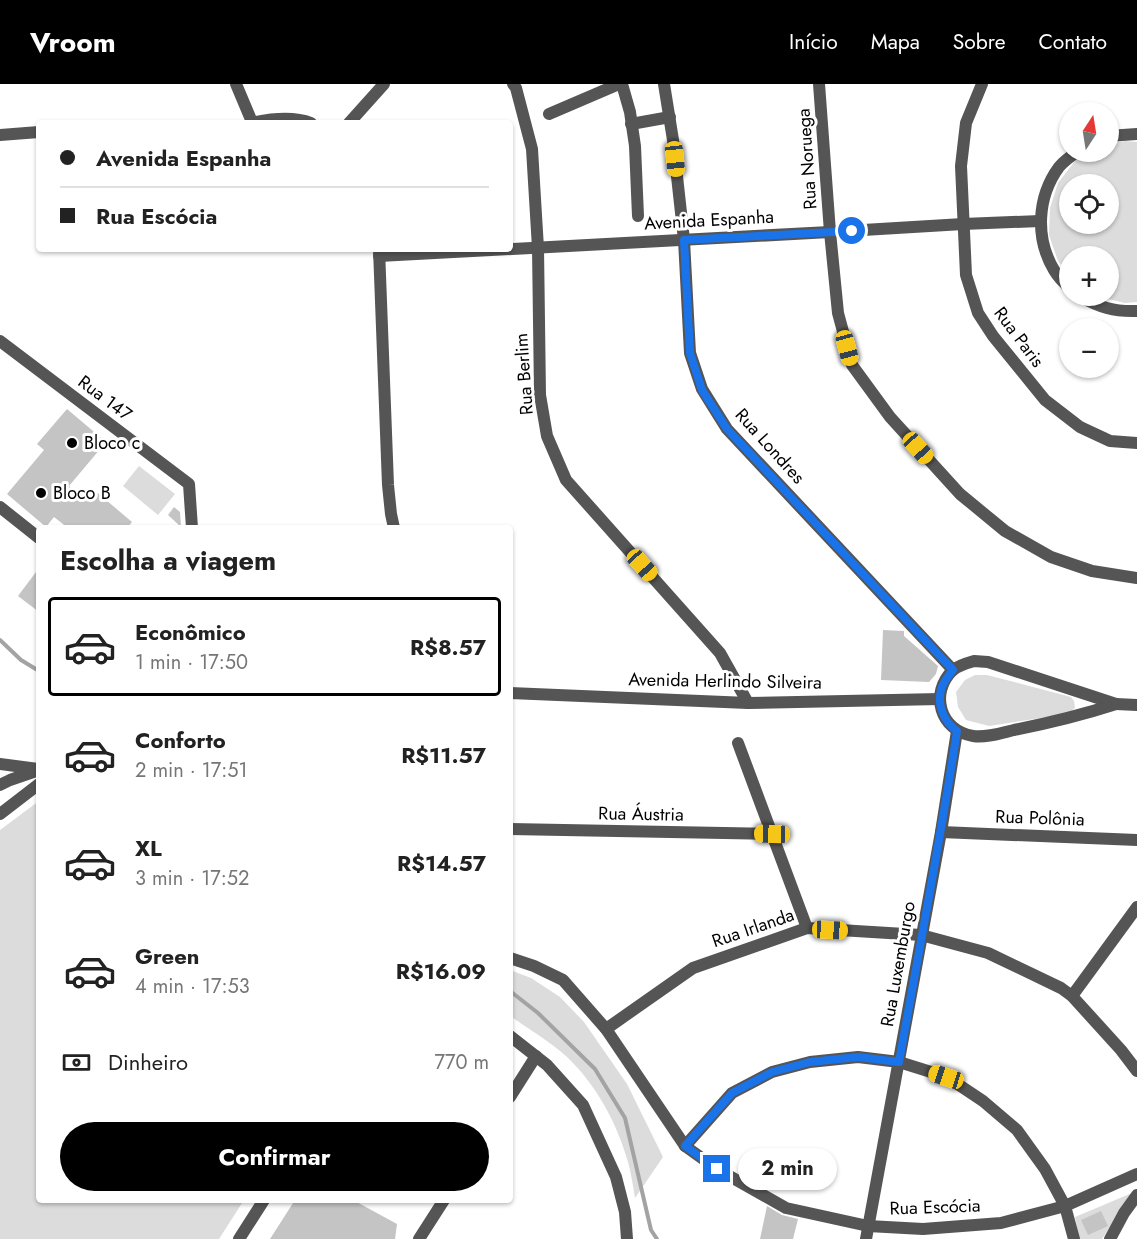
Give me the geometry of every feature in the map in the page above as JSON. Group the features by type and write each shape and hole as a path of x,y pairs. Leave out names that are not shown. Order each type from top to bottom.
{"street":[{"path":"236,84 250,120"},
{"path":"352,120 384,84"},
{"name":"Rua Berlim","path":"513,84 532,149 538,248 540,395 548,436 566,480 720,653 748,703"},
{"path":"549,114 621,84 625,91 635,146 638,216"},
{"name":"Rua Londres","path":"664,84 684,240 690,353 702,390 727,429 953,670"},
{"name":"Rua Noruega","path":"819,84 838,313 852,365 890,417 960,494 1005,531 1052,557 1092,571 1137,578"},
{"name":"Rua Paris","path":"982,84 966,123 961,166 966,275 978,313 993,336 1045,400 1080,428 1110,441 1137,443"},
{"path":"631,124 670,117"},
{"path":"275,120 294,120"},
{"path":"0,135 36,132"},
{"path":"1119,135 1137,134"},
{"path":"1059,276 1054,271 1043,247 1040,221 1045,192 1060,166 1065,162"},
{"name":"Avenida Espanha","path":"513,249 1040,221"},
{"name":"Avenida Espanha","path":"379,253 411,252"},
{"path":"379,253 388,484 393,525"},
{"path":"1099,306 1121,312 1137,311"},
{"name":"Rua 147","path":"0,341 189,484 192,525"},
{"path":"0,507 36,536"},
{"path":"1116,704 1078,716 982,737 957,731 950,726 942,714 940,699 942,685 953,670 974,661 988,662 1116,704 1137,705"},
{"name":"Avenida Herlindo Silveira","path":"513,693 748,703 940,699"},
{"path":"1078,716 1082,705 1080,693"},
{"name":"Rua Luxemburgo","path":"866,1239 941,832 957,731"},
{"path":"738,743 807,928"},
{"path":"0,764 36,770"},
{"path":"0,785 36,771"},
{"path":"0,814 36,786"},
{"name":"Rua Áustria","path":"513,829 772,834"},
{"name":"Rua Polônia","path":"941,832 1137,840"},
{"path":"1072,996 1137,908"},
{"name":"Rua Irlanda","path":"606,1029 693,968 807,928 921,935 988,953 1061,988 1072,996 1137,1071"},
{"name":"Rua Escócia","path":"513,959 563,980 606,1029 685,1146 717,1169 786,1208 868,1226 923,1229 1001,1222 1065,1206 1137,1174"},
{"path":"513,1038 548,1065 583,1105 616,1177 627,1239"},
{"path":"513,1092 536,1056"},
{"path":"685,1146 732,1093 772,1072 810,1062 858,1057 899,1062 946,1077 983,1101 1017,1130 1045,1169 1065,1206 1074,1239"},
{"path":"1110,1239 1137,1195"},
{"path":"239,1239 262,1203"},
{"path":"419,1239 442,1203"}],"shaded area":[{"path":"1119,142 1137,142 1137,302 1119,302 1119,246 1059,246 1058,261 1049,235 1050,208 1059,182 1059,234 1119,234 1119,174 1065,174 1074,162 1119,162"},
{"path":"139,466 175,494 158,515 123,486"},
{"path":"975,675 987,675 1071,697 1075,708 1067,714 989,726 966,720 958,707 956,692 965,680"},
{"path":"36,803 36,1203 242,1203 219,1239 0,1239 0,830"},
{"path":"513,971 531,978 560,997 584,1022 627,1084 663,1157 635,1198 623,1147 604,1105 577,1067 546,1040 513,1018"},
{"path":"1132,1193 1102,1239 1079,1239 1075,1217"}],"building":[{"path":"67,409 106,442 69,486 85,499 93,489 132,522 130,525 64,525 54,517 48,525 44,525 7,494 44,450 37,444"},
{"path":"174,507 180,512 181,525 179,525 168,515"},
{"path":"36,572 36,610 18,596"},
{"path":"883,630 904,631 904,636 938,666 936,674 929,682 881,680"},
{"path":"293,1203 358,1203 397,1224 395,1239 270,1239"},
{"path":"767,1206 782,1215 798,1219 793,1239 760,1239"},
{"path":"1101,1211 1108,1226 1088,1235 1081,1220"}],"waterway":[{"path":"0,640 21,660 36,669"},
{"path":"513,993 538,1013 595,1069 625,1118 651,1230 657,1239"}],"place":[{"name":"Bloco c","path":"72,443"},
{"name":"Bloco B","path":"41,493"}],"route":[{"path":"717,1169 685,1146 732,1093 772,1072 810,1062 858,1057 899,1062 957,731 950,726 942,714 940,699 942,685 953,670 727,429 702,390 690,353 684,240 852,231"}]}
